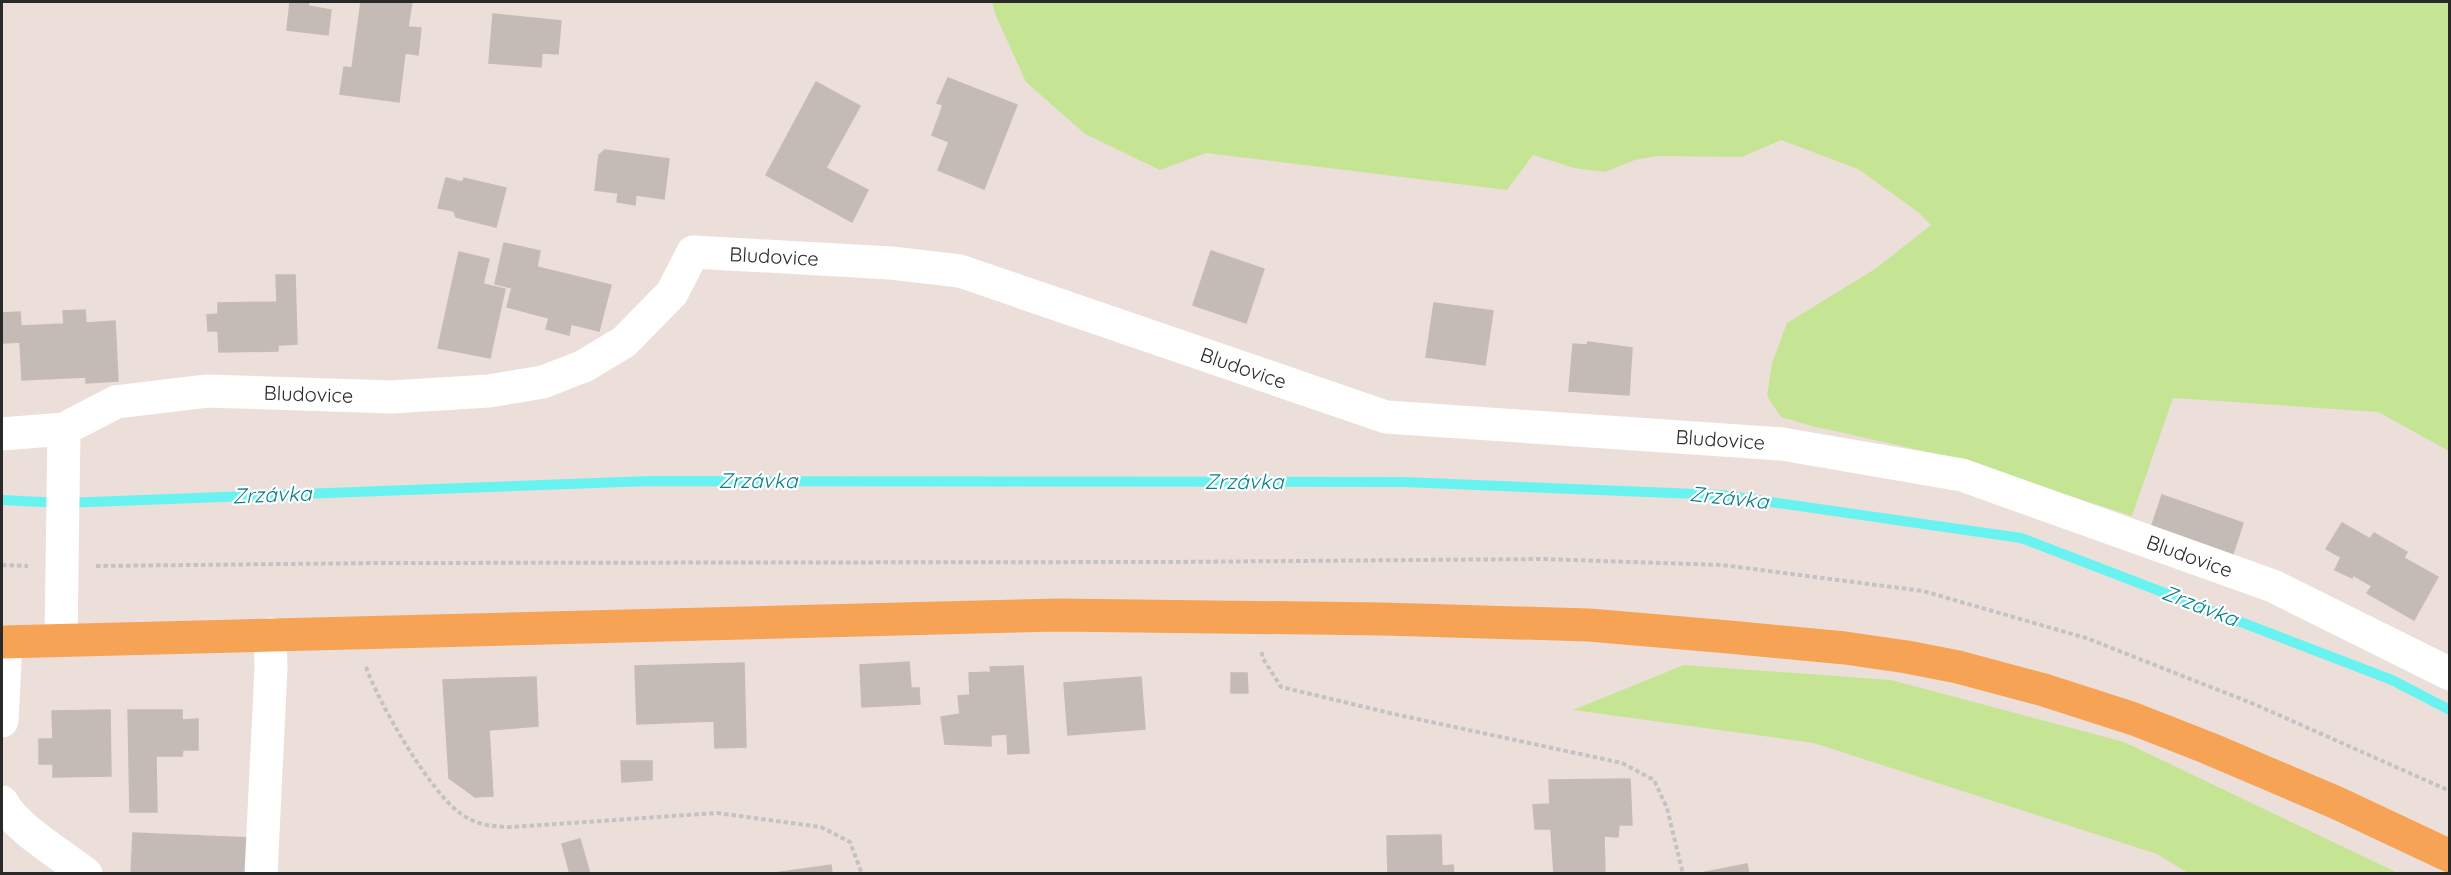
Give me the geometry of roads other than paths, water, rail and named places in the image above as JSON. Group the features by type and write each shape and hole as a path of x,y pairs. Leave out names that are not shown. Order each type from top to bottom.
{"main road":[{"path":"4,642 1047,616 1589,625 1845,648 1958,667 2044,690 2144,723 2337,803 2450,856"}],"street":[{"name":"Bludovice","path":"2,434 64,443 116,402 207,391 391,397 489,391 543,382 584,366 624,342 672,293 693,252 891,263 960,271 1386,417 1782,444 1962,474 2274,586 2450,674"},
{"path":"61,639 64,443"},
{"path":"261,873 271,668 270,634"},
{"path":"2,721 4,642"},
{"path":"2,802 7,812 19,824 86,873"}],"waterway":[{"name":"Zrzávka","path":"2,500 63,503 650,481 1403,482 1722,495 2021,538 2392,680 2450,710"}]}
